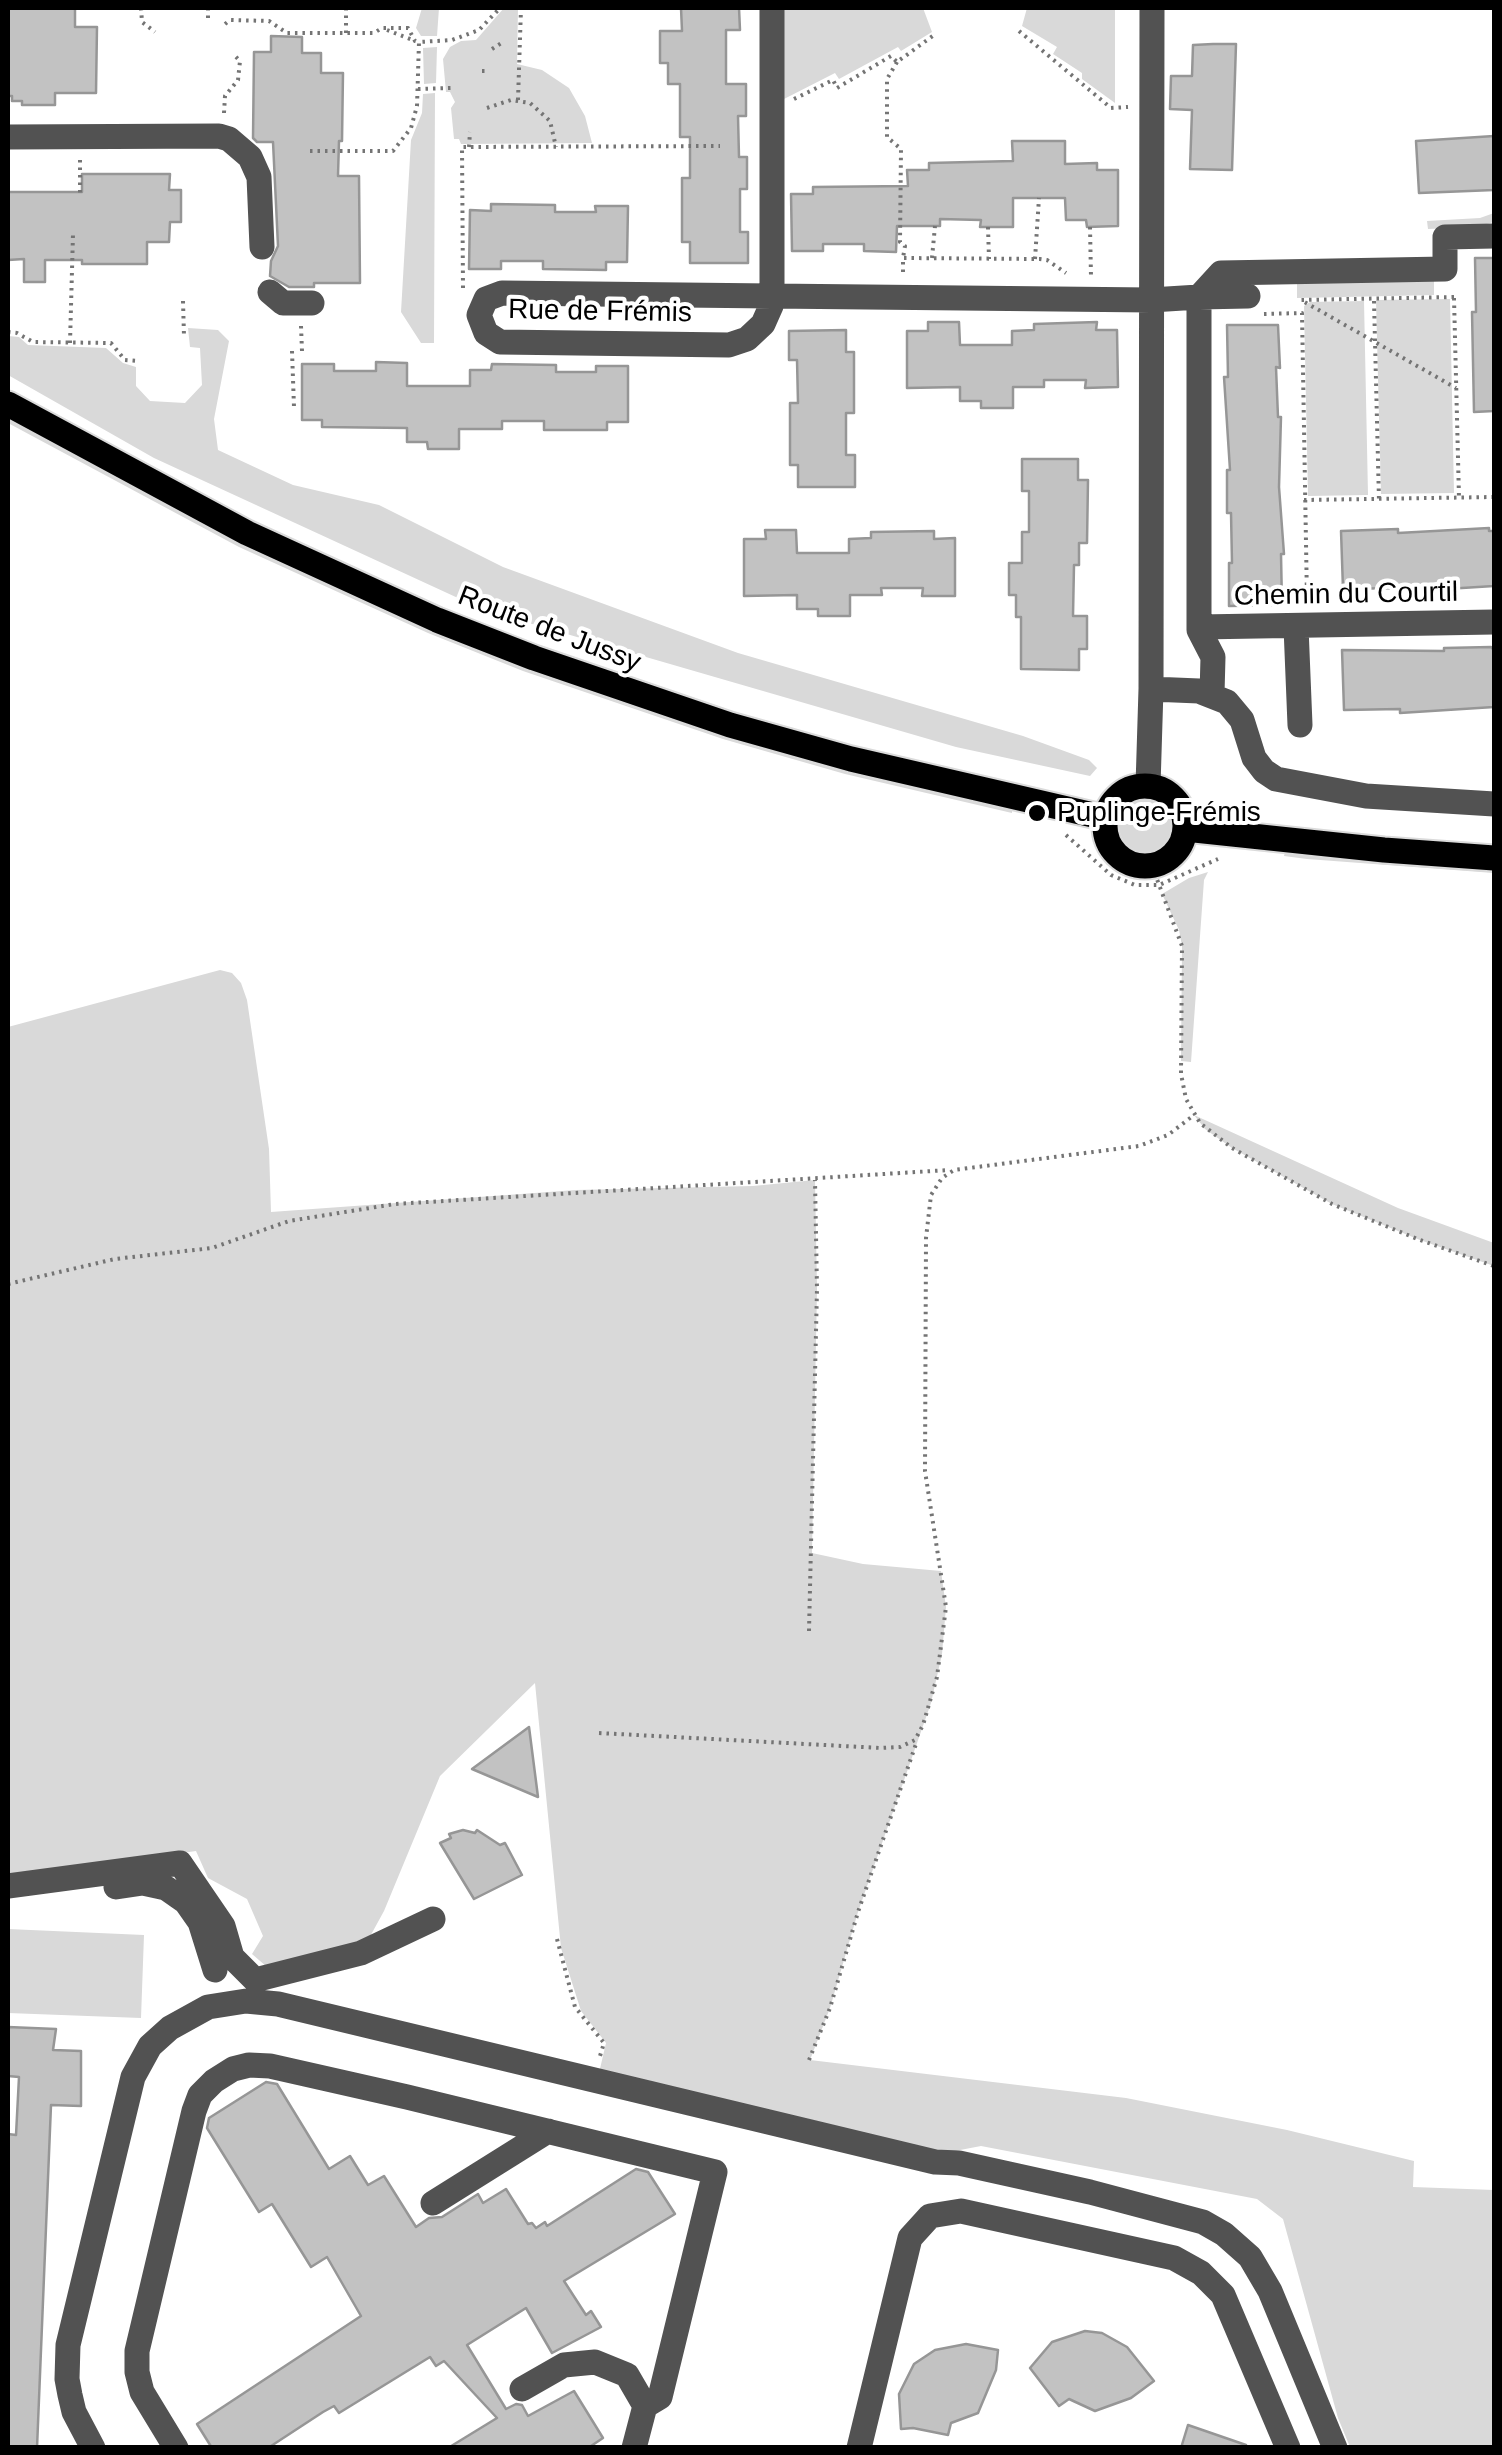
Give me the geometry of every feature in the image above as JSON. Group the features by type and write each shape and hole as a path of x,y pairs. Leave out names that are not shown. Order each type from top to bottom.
{"main road":[{"name":"Route de Jussy","path":"8,404 247,534 437,620 534,658 632,694 834,754 1106,818"},
{"path":"1148,786 1163,790 1176,800 1186,829 1175,854 1152,866 1129,864 1116,854 1105,833 1106,818 1122,793 1148,786"},
{"path":"1186,829 1494,858"}],"street":[{"path":"772,8 772,296"},
{"path":"1148,786 1152,8"},
{"path":"8,137 229,139 250,156 260,177 262,247"},
{"path":"1212,694 1213,657 1199,627 1199,297 1222,273 1445,270 1445,237 1494,236"},
{"path":"270,292 283,303 312,302"},
{"name":"Rue de Frémis","path":"772,296 769,314 755,333 729,345 500,342 486,334 480,315 486,299 502,293 1152,300 1199,297 1249,305"},
{"name":"Chemin du Courtil","path":"1199,627 1494,622"},
{"path":"1300,725 1302,627"},
{"path":"1151,689 1212,694 1237,712 1254,758 1276,779 1366,796 1494,804"},
{"path":"8,1886 180,1863 222,1926 232,1957 254,1980 348,1958 433,1919"},
{"path":"8,1902 142,1884 166,1888 186,1902 200,1922 215,1970"},
{"path":"93,2448 78,2422 66,2379 68,2345 132,2077 150,2046 186,2018 221,2004 260,2001 1203,2222 1250,2257 1260,2274 1335,2448"},
{"path":"176,2448 142,2392 137,2352 194,2110 200,2095 214,2082 232,2068 249,2065 270,2066 715,2172 660,2397 645,2406 634,2448"},
{"path":"433,2202 548,2131"},
{"path":"860,2448 910,2238 930,2216 961,2211 1174,2258 1201,2272 1223,2295 1288,2448"},
{"path":"522,2390 564,2365 595,2362 627,2375 645,2406"}],"path":[{"path":"141,8 142,22 155,32"},
{"path":"208,8 208,18"},
{"path":"346,8 346,33"},
{"path":"382,28 417,41 452,40 479,30 500,8"},
{"path":"518,100 521,8"},
{"path":"225,24 230,20 270,21 287,33 374,33 382,28 408,28 417,41 418,89 411,128 393,151 310,151"},
{"path":"1019,31 1111,108 1136,107 1136,122 1152,122"},
{"path":"902,296 901,149 887,137 887,79 897,62 934,36"},
{"path":"492,50 503,42"},
{"path":"230,90 238,80 240,61 234,56"},
{"path":"772,110 832,80 837,88 891,56 897,62"},
{"path":"418,89 451,88"},
{"path":"488,108 497,102 518,100 544,113 552,126 556,147"},
{"path":"469,147 470,132"},
{"path":"480,315 467,315 462,278 462,147 720,146"},
{"path":"80,176 80,196"},
{"path":"1035,259 1039,198"},
{"path":"932,258 936,226"},
{"path":"1085,282 1090,282 1090,226"},
{"path":"988,227 989,259"},
{"path":"70,343 72,234"},
{"path":"903,258 1047,260 1075,280"},
{"path":"1445,270 1453,269 1458,498"},
{"path":"1301,300 1454,297"},
{"path":"1374,298 1379,501"},
{"path":"1301,300 1456,388"},
{"path":"1301,300 1302,627"},
{"path":"183,302 184,336"},
{"path":"1249,305 1300,313"},
{"path":"8,332 18,332 34,342 110,343 125,360 138,361"},
{"path":"292,351 294,407"},
{"path":"1304,500 1494,497"},
{"path":"1152,866 1182,946 1181,1074 1194,1115 1232,1148 1332,1204 1494,1266"},
{"path":"8,1284 114,1258 212,1248 288,1221 395,1204 954,1170 1140,1146 1168,1135 1194,1115"},
{"path":"809,2060 830,2008 937,1677 946,1607 925,1471 927,1220 936,1184 954,1170"},
{"path":"810,1631 817,1288 815,1180"},
{"path":"600,1733 881,1748 900,1747 918,1736"},
{"path":"557,1939 574,2007 604,2042 597,2070"}],"shaded area":[{"path":"422,8 439,8 437,36 421,36 416,28"},
{"path":"504,8 518,8 517,64 542,70 569,88 585,116 592,143 461,144 454,139 451,108 455,102 446,92 443,59 450,47 476,40"},
{"path":"783,8 923,8 932,32 901,51 898,47 839,79 835,73 784,99"},
{"path":"1027,8 1115,8 1115,103 1082,79 1082,73 1053,54 1057,47 1022,26"},
{"path":"437,47 436,83 424,84 423,48"},
{"path":"435,93 434,343 421,343 401,312 411,140 422,113 423,94"},
{"path":"1494,213 1494,222 1476,227 1428,229 1427,221 1480,218"},
{"path":"1434,281 1434,295 1297,298 1297,283"},
{"path":"1450,299 1454,493 1381,494 1376,300"},
{"path":"1364,301 1368,495 1308,496 1304,306 1310,302"},
{"path":"188,328 218,330 229,341 214,419 218,450 293,485 379,505 503,567 738,653 1023,736 1089,760 1097,768 1090,776 956,747 484,610 154,458 8,375 8,336 19,337 28,345 106,348 123,363 136,367 136,386 150,401 185,403 202,385 200,348 190,347"},
{"path":"8,419 239,544 428,630 627,705 723,736 1012,813 845,774 723,739 523,671 428,633 239,547 8,423"},
{"path":"1146,799 1165,807 1173,826 1165,845 1146,853 1127,845 1119,826 1127,807"},
{"path":"1285,852 1494,873 1307,859 1284,856"},
{"path":"1208,872 1204,880 1191,1062 1181,1061 1182,946 1162,894"},
{"path":"220,970 232,973 241,983 247,1000 269,1149 271,1212 576,1190 753,1186 815,1180 812,1553 863,1564 941,1571 946,1607 942,1654 931,1703 810,2060 1126,2098 1287,2130 1414,2161 1413,2187 1494,2190 1494,2447 1350,2447 1338,2418 1283,2219 1257,2199 981,2146 934,2155 599,2073 606,2043 581,2011 561,1948 535,1683 440,1776 384,1911 367,1942 267,1967 252,1954 263,1936 247,1899 208,1878 196,1851 8,1878 8,1027"},
{"path":"1194,1115 1398,1208 1494,1243 1494,1266 1332,1204 1232,1148 1205,1129"},
{"path":"8,1929 144,1935 141,2018 8,2013"}],"building":[{"path":"8,8 75,8 75,27 97,27 96,93 55,93 55,105 22,105 22,101 12,101 12,96 8,96"},
{"path":"681,8 739,8 740,30 726,30 726,84 746,84 746,116 738,116 739,157 747,157 747,189 740,189 740,232 748,232 748,263 690,263 690,242 682,242 682,178 690,178 690,137 680,137 680,84 668,84 668,63 660,63 660,31 682,31"},
{"path":"271,36 302,37 302,53 321,53 321,73 343,73 338,176 359,176 360,283 289,287 270,276 278,246 273,142 257,142 253,138 254,52 271,52"},
{"path":"1236,44 1232,170 1190,169 1192,110 1170,109 1171,76 1192,76 1193,45"},
{"path":"1494,136 1494,190 1419,193 1416,141"},
{"path":"1012,141 1065,141 1065,164 1097,163 1097,170 1118,170 1118,226 1087,227 1086,220 1066,220 1065,198 1013,198 1013,227 980,227 981,220 940,219 940,226 897,226 896,252 864,251 864,244 823,244 823,251 792,251 791,194 813,194 813,187 908,186 907,170 929,170 929,163 1013,161"},
{"path":"82,174 170,174 169,190 181,190 181,222 170,222 169,242 147,242 147,264 45,260 45,282 24,282 24,259 8,260 8,192 82,192"},
{"path":"491,204 555,205 555,212 596,212 595,206 628,206 627,262 606,262 606,270 543,269 543,261 501,261 501,269 469,269 470,210 491,211"},
{"path":"1475,258 1494,258 1494,411 1474,412"},
{"path":"928,322 959,322 960,345 1012,345 1012,331 1034,330 1034,324 1097,322 1096,330 1117,330 1118,387 1085,388 1086,380 1044,380 1044,387 1013,387 1013,408 981,408 981,401 960,401 960,387 907,388 907,331 928,331"},
{"path":"1227,325 1278,325 1282,605 1229,606 1231,513 1227,513 1230,470 1224,377 1228,377"},
{"path":"846,330 846,352 854,352 854,413 846,413 846,455 855,455 855,487 798,487 798,465 790,465 790,403 798,403 797,360 789,360 789,331"},
{"path":"376,362 407,363 407,386 470,386 470,370 491,370 492,364 556,365 556,372 596,372 596,366 628,366 628,422 607,422 607,430 544,430 544,421 502,421 502,429 459,429 459,449 428,449 427,442 407,442 407,428 322,427 322,420 302,420 302,364 334,364 334,371 376,371"},
{"path":"1022,459 1078,459 1078,480 1088,480 1087,543 1079,543 1079,565 1074,565 1073,616 1087,616 1087,649 1079,649 1079,670 1021,669 1021,617 1016,617 1016,595 1009,595 1009,563 1022,563 1022,532 1029,532 1029,491 1022,491"},
{"path":"1489,528 1494,531 1494,586 1398,592 1398,588 1343,589 1341,531 1398,529 1398,533"},
{"path":"765,530 796,530 797,553 849,553 849,539 871,538 871,532 934,531 934,539 955,538 955,596 922,596 923,588 881,588 882,595 850,595 850,616 818,616 818,609 797,609 797,595 744,596 744,539 766,539"},
{"path":"1491,647 1494,707 1400,713 1400,709 1344,710 1342,650 1444,651"},
{"path":"529,1727 538,1797 472,1769"},
{"path":"477,1830 500,1845 505,1843 522,1875 474,1899 440,1843 451,1838 449,1834"},
{"path":"8,2027 56,2029 53,2050 81,2051 81,2106 51,2105 37,2448 8,2448 8,2134 16,2135 19,2077 8,2076"},
{"path":"266,2082 277,2084 329,2169 350,2156 368,2185 384,2176 416,2227 429,2218 442,2217 478,2194 483,2203 506,2189 528,2224 536,2228 545,2222 547,2226 636,2169 648,2172 675,2214 564,2281 586,2315 591,2311 601,2327 552,2353 526,2308 467,2345 506,2409 522,2405 528,2416 574,2391 603,2438 588,2448 448,2448 497,2418 444,2361 436,2366 430,2357 339,2413 334,2406 323,2412 268,2448 212,2448 197,2424 361,2316 327,2257 311,2267 272,2204 259,2212 207,2128 209,2118"},
{"path":"1085,2331 1102,2333 1127,2347 1154,2381 1131,2398 1095,2411 1069,2399 1059,2406 1030,2368 1052,2342"},
{"path":"966,2344 998,2350 996,2370 978,2413 951,2423 948,2435 901,2429 899,2394 914,2364 935,2350"},
{"path":"1188,2425 1246,2445 1245,2448 1181,2448"}],"place":[{"name":"Puplinge-Frémis","path":"1037,813"}]}
